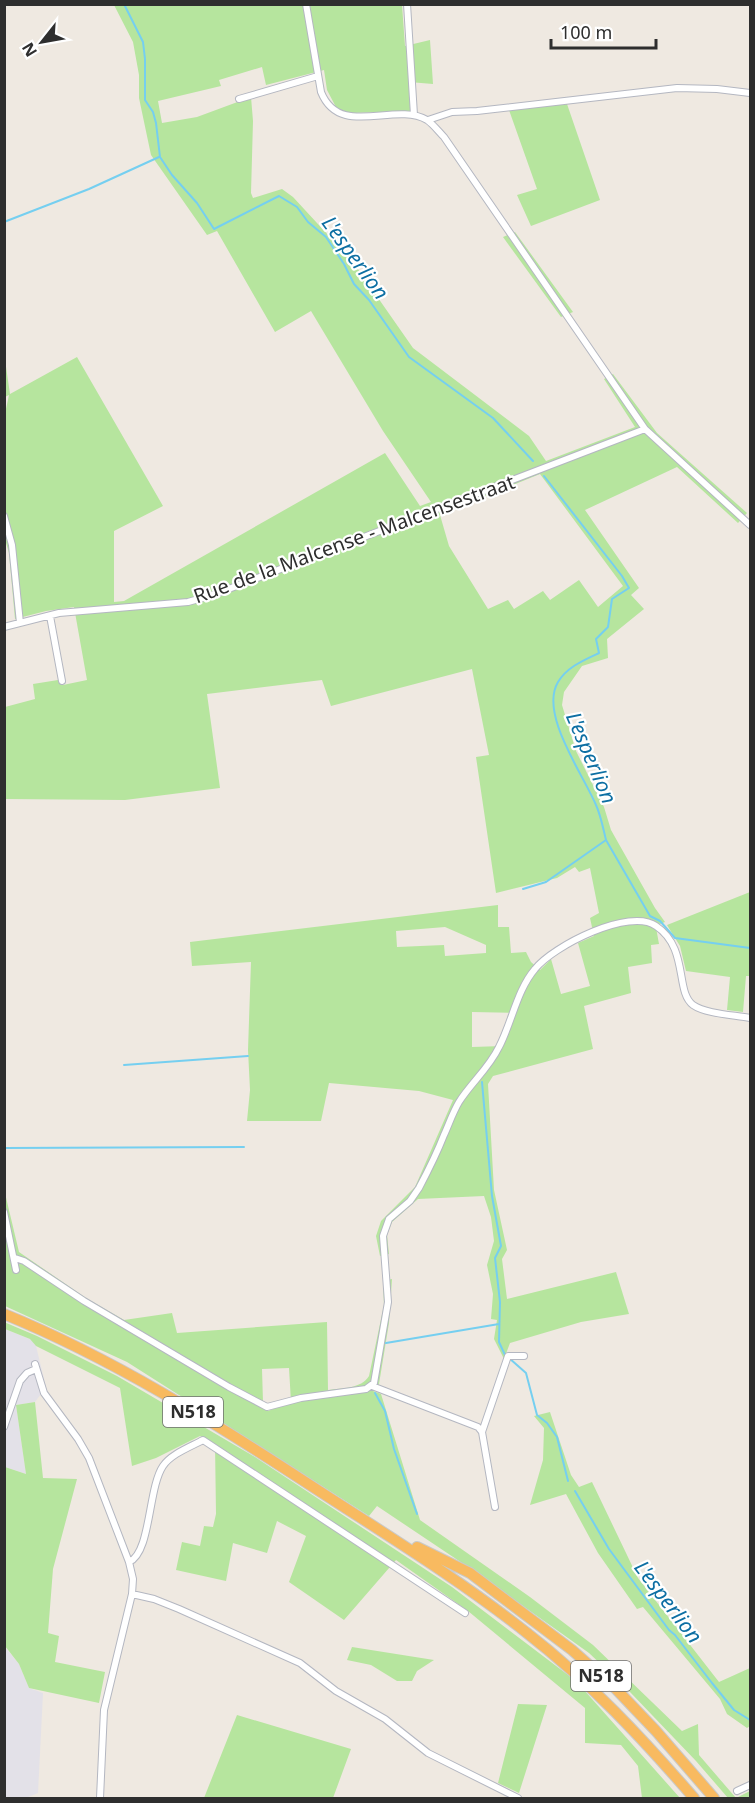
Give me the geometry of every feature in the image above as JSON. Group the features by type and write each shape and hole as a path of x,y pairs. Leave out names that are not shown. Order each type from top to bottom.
{"highway":[{"name":"N518","path":"4,1314 81,1349 169,1397 258,1451 466,1588 554,1655 610,1706 694,1798"},
{"name":"N518","path":"372,1526 470,1573 572,1650 616,1689 714,1798"}],"street":[{"path":"306,4 321,92 326,105 340,115 414,116 428,120 444,137 645,429 750,525"},
{"path":"407,4 414,116"},
{"path":"239,99 318,76"},
{"path":"428,120 452,112 677,88 750,93"},
{"name":"Rue de la Malcense - Malcensestraat","path":"4,627 50,616 188,602 213,595 645,429"},
{"path":"4,516 12,545 20,623"},
{"path":"50,616 62,681"},
{"path":"372,1386 376,1376 388,1302 382,1249 386,1225 415,1195 460,1101 499,1048 522,990 536,967 561,948 597,931 621,922 646,920 663,930 671,939 681,964 686,996 692,1005 750,1018"},
{"path":"4,1212 16,1270"},
{"path":"15,1258 29,1264 84,1302 148,1340 267,1407 301,1398 372,1386 478,1427 482,1432"},
{"path":"495,1507 482,1432 508,1356 525,1356"},
{"path":"4,1427 20,1381 36,1366 44,1393 89,1458 129,1562 133,1579 132,1594 104,1710 100,1798"},
{"path":"129,1562 136,1558 142,1549 152,1497 163,1465 202,1440 465,1613"},
{"path":"132,1594 154,1599 179,1609 300,1663 336,1691 385,1719 428,1753 518,1798"},
{"path":"737,1791 750,1785"}],"shaded area":[{"path":"5,1329 30,1339 36,1346 46,1387 35,1402 16,1405 26,1474 5,1467"},
{"path":"4,1646 19,1664 29,1688 43,1693 38,1793 26,1798 5,1798"}],"green space":[{"path":"114,5 402,5 405,46 430,40 433,84 409,82 411,111 351,113 337,109 327,90 324,70 266,85 262,67 219,80 221,86 158,101 162,123 197,117 251,97 253,121 251,193 253,198 282,189 293,197 353,262 413,348 529,436 546,461 635,427 604,379 613,374 657,433 747,513 738,523 677,467 585,510 639,588 631,595 644,609 607,639 608,658 582,666 564,692 562,705 576,751 604,807 611,830 665,922 660,924 655,922 659,944 651,945 652,963 628,967 631,993 584,1006 593,1049 493,1076 488,1084 494,1190 507,1250 502,1259 507,1299 616,1272 629,1314 581,1322 510,1343 504,1359 494,1339 497,1320 491,1319 493,1294 487,1265 494,1241 491,1217 484,1196 418,1199 392,1222 387,1235 389,1254 380,1256 376,1236 381,1221 415,1187 453,1100 419,1091 329,1083 321,1121 247,1121 250,1090 248,1050 251,962 192,966 190,942 498,905 498,927 509,927 511,953 526,952 531,962 540,970 551,959 561,994 590,986 578,943 594,936 590,918 599,913 590,868 579,872 575,867 557,878 496,893 476,757 489,755 472,669 331,706 322,680 207,694 220,788 125,800 5,799 5,707 35,699 33,684 58,680 63,685 87,680 74,607 15,619 9,553 4,536 4,418 9,395 5,397 4,353 10,394 77,357 163,506 114,531 114,602 124,601 385,453 420,506 431,502 383,431 311,311 275,332 217,231 207,235 151,155 139,98 139,75 133,42","holes":["540,474 623,586 598,607 579,580 550,600 543,591 514,609 508,600 488,609 449,546 440,515","445,927 486,945 486,953 445,956 444,945 397,947 396,931","472,1012 516,1013 503,1046 472,1047"]},
{"path":"567,104 600,200 531,226 517,195 537,189 509,110"},
{"path":"515,232 573,312 561,317 503,237"},
{"path":"750,892 750,976 746,976 743,1012 727,1010 730,977 686,971 680,946 667,925"},
{"path":"4,1189 19,1252 86,1298 124,1320 172,1313 177,1333 327,1322 328,1390 356,1386 369,1376 384,1305 383,1281 392,1279 389,1323 379,1384 373,1391 381,1394 420,1520 530,1597 593,1645 682,1731 698,1724 699,1755 736,1798 728,1798 630,1692 589,1653 474,1571 377,1506 369,1516 127,1362 5,1306","holes":["289,1368 291,1402 268,1411 263,1402 262,1369"]},
{"path":"4,1322 117,1376 255,1457 452,1587 576,1681 680,1798 642,1798 638,1766 621,1745 585,1743 585,1708 468,1611 396,1560 344,1620 289,1582 306,1536 277,1521 267,1553 233,1543 226,1581 176,1570 182,1542 200,1546 204,1526 213,1527 216,1514 215,1444 200,1436 156,1458 132,1466 120,1388 36,1346 30,1339 5,1329"},
{"path":"35,1402 43,1478 77,1479 53,1569 48,1633 59,1636 55,1662 105,1672 99,1703 29,1688 19,1664 5,1646 5,1467 26,1474 16,1405"},
{"path":"550,1412 571,1475 579,1487 592,1482 638,1578 719,1682 750,1668 750,1726 747,1728 727,1714 720,1699 643,1607 637,1609 598,1553 566,1494 530,1505 543,1460 544,1428 534,1416"},
{"path":"352,1647 434,1660 417,1671 412,1681 397,1681 371,1665 347,1660"},
{"path":"518,1704 547,1705 519,1793 498,1783"},
{"path":"237,1715 351,1749 333,1798 204,1798"},
{"path":"750,1791 750,1798 736,1798"}],"waterway":[{"name":"L'esperlion","path":"124,4 143,42 145,100 153,112 156,123 160,157 172,175 197,203 214,229 279,196 297,207 308,222 326,237 354,284 369,300 409,357 493,418 533,461"},
{"path":"4,222 89,189 159,157"},
{"name":"L'esperlion","path":"523,889 546,882 606,840 596,805 558,727 554,710 554,695 558,682 566,672 599,653 596,639 608,627 612,599 629,588 544,476"},
{"path":"606,840 650,916 660,921 675,938 750,948"},
{"path":"124,1065 248,1056"},
{"name":"L'esperlion","path":"482,1082 492,1196 501,1246 495,1258 500,1302 499,1342 505,1355"},
{"path":"4,1148 244,1147"},
{"path":"386,1343 499,1324"},
{"name":"L'esperlion","path":"509,1358 526,1373 537,1415 547,1423 557,1437 568,1481"},
{"path":"375,1393 385,1411 394,1449 417,1514"},
{"name":"L'esperlion","path":"575,1491 609,1549 669,1630 734,1710 750,1720"}]}
